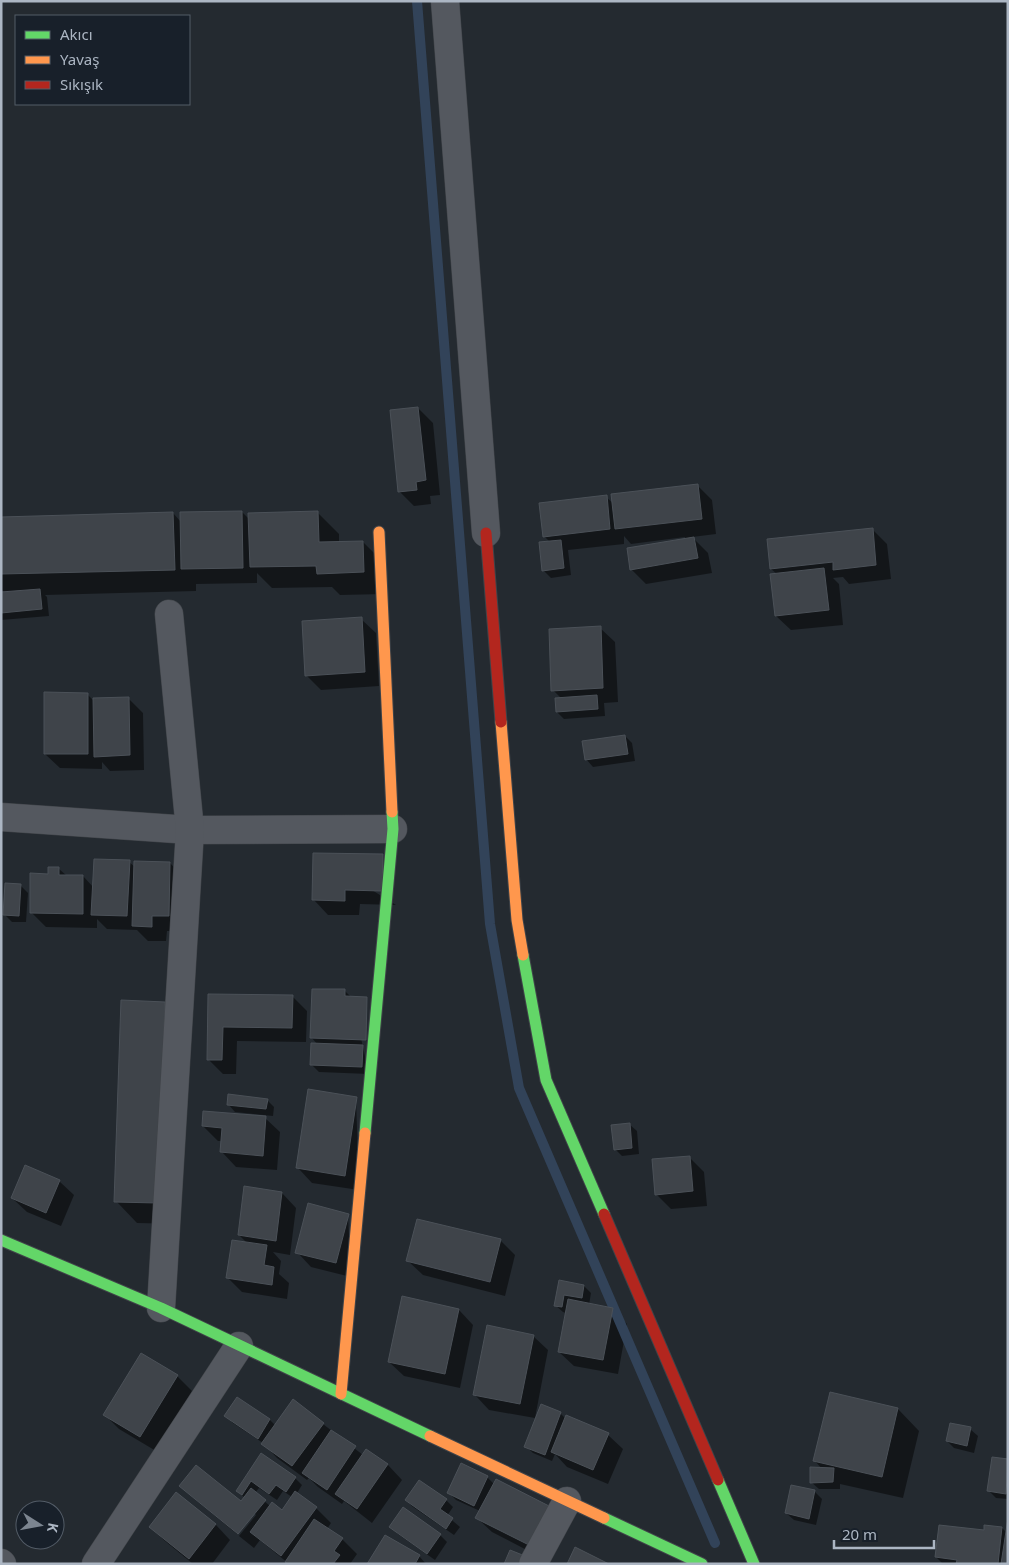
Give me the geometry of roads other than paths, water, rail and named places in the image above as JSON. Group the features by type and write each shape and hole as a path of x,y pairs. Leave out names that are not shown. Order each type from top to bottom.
{"street":[{"path":"444,1 517,920 546,1080 754,1564"},
{"path":"342,1394 393,830 379,532"},
{"path":"161,1308 190,830 169,614"},
{"path":"1,817 190,830 393,830"},
{"path":"1,1240 161,1308 702,1564"},
{"path":"96,1564 239,1346"},
{"path":"533,1564 567,1501"}],"waterway":[{"path":"417,1 490,924 519,1088 715,1543"}]}
